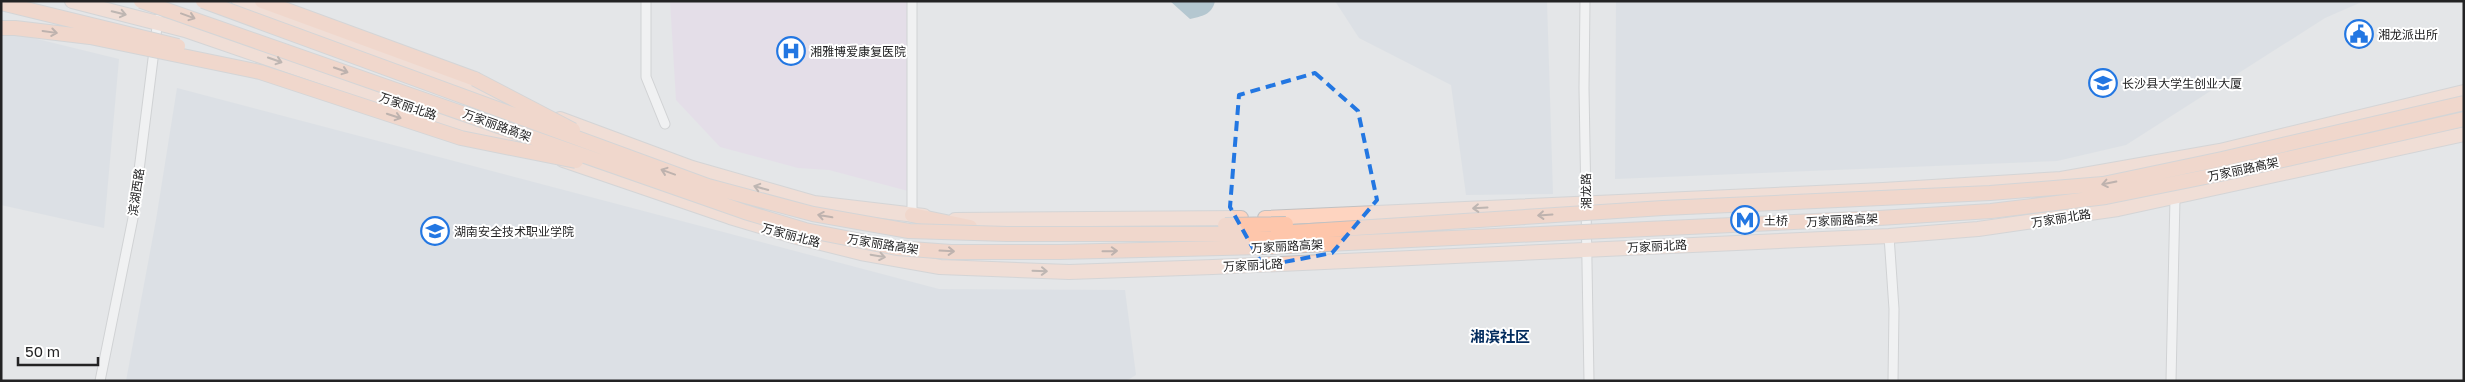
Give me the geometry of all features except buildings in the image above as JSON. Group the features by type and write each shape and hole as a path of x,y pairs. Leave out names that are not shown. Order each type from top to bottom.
{"highway":[{"name":"万家丽路高架","path":"141,1 628,165 813,214 909,231 1026,234 1263,234 1663,208 1990,193 2103,184 2222,159 2464,102"},
{"name":"万家丽路高架","path":"203,1 745,212 805,230 898,248 951,252 1207,249 1991,211 2115,195 2225,173 2464,119"},
{"path":"262,1 475,79 628,165"},
{"path":"1,3 186,48 461,138 628,165"},
{"path":"1,28 16,28 90,38 260,72"},
{"path":"912,215 970,227 1434,222"}],"main road":[{"name":"万家丽北路","path":"72,1 158,22 290,65 730,217 861,253 940,267 1088,271 1889,236 1978,229 2058,219 2175,198 2464,134"},
{"path":"239,1 336,39 692,168 814,204 968,221 1274,218 1586,202 1892,190 2061,179 2220,151 2464,92"}],"street":[{"name":"滨湖西路","path":"100,381 133,218 158,22 157,1"},
{"path":"646,1 646,77 665,124"},
{"path":"912,1 912,215"},
{"name":"湘龙路","path":"1585,1 1586,250 1589,381"},
{"path":"2171,381 2175,198"},
{"path":"1889,236 1894,308 1893,381"}],"highlighted area":[{"path":"1315,73 1358,111 1377,200 1332,253 1263,266 1230,207 1239,95"}],"shaded area":[{"name":"湘雅博爱康复医院","path":"670,1 909,1 908,191 829,170 798,168 720,147 676,100"},
{"path":"1335,1 1547,1 1553,194 1466,195 1451,85 1359,38"},
{"path":"1616,1 2364,1 2325,18 2126,145 2057,161 1615,179"},
{"path":"1,27 29,37 119,59 104,228 1,205"},
{"name":"湖南安全技术职业学院","path":"177,88 939,289 1125,290 1136,375 1126,381 126,381 156,220"}],"water":[{"path":"1170,1 1215,1 1214,6 1209,12 1190,19"}],"place":[{"name":"湘龙派出所","path":"2359,34"},
{"name":"湘雅博爱康复医院","path":"791,51"},
{"name":"长沙县大学生创业大厦","path":"2103,83"},
{"name":"土桥","path":"1745,220"},
{"name":"湖南安全技术职业学院","path":"435,231"}],"district":[{"name":"湘滨社区","path":"1500,336"}]}
